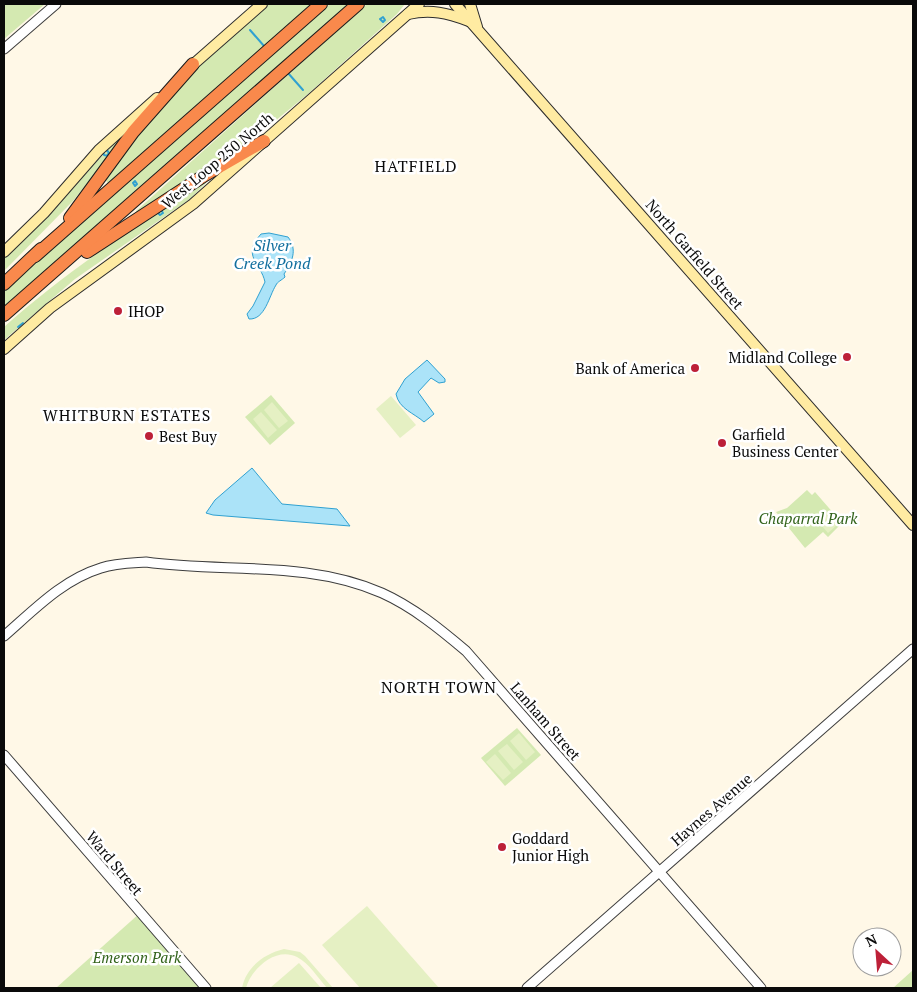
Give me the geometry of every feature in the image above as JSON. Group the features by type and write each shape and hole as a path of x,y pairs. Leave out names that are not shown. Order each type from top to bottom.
{"highway":[{"path":"4,284 321,4"},
{"path":"4,316 358,4"},
{"path":"35,256 74,212 94,182 148,113 193,64"},
{"path":"15,306 72,262 117,231 264,141"}],"main road":[{"path":"4,252 44,213 99,150 262,4"},
{"path":"410,4 407,14 437,11 469,20"},
{"name":"West Loop 250 North","path":"4,349 50,308 193,204 419,4"},
{"name":"North Garfield Street","path":"454,4 913,525"},
{"path":"470,4 478,30"}],"street":[{"path":"4,49 56,4"},
{"name":"Lanham Street","path":"4,636 65,584 92,571 121,563 146,562 306,572 356,583 402,604 433,624 466,651 761,988"},
{"name":"Haynes Avenue","path":"527,988 913,649"},
{"name":"Ward Street","path":"4,756 206,988"}],"green space":[{"path":"4,4 45,4 4,39"},
{"path":"268,4 312,4 108,183 102,176 201,63"},
{"path":"330,4 349,4 4,308 4,291"},
{"path":"367,4 405,4 397,14 308,94 252,140 138,215 136,211"},
{"path":"138,119 73,201 4,271 4,257"},
{"path":"204,182 206,183 190,199 75,279 4,340 4,327 52,287 126,233"},
{"path":"271,395 295,423 270,445 245,417"},
{"path":"391,396 416,425 400,438 376,409"},
{"path":"272,402 288,421 279,428 264,410"},
{"path":"261,412 277,430 268,438 253,419"},
{"name":"Chaparral Park","path":"807,490 812,495 815,492 842,523 828,537 823,532 805,548 776,512 787,508"},
{"path":"825,511 837,525 828,533 816,519"},
{"path":"517,728 541,755 505,786 481,758"},
{"path":"519,733 535,752 526,760 510,741"},
{"path":"507,744 523,762 514,770 498,751"},
{"path":"495,754 511,773 503,780 486,762"},
{"path":"367,906 439,988 360,988 322,945"},
{"name":"Emerson Park","path":"140,913 206,988 56,988"},
{"path":"284,949 300,952 333,988 327,988 305,963 289,954 273,957 266,961 253,974 246,988 242,988 247,974 257,963 270,954"},
{"path":"299,963 321,988 270,988"},
{"path":"913,970 913,988 893,988"}],"water":[{"name":"Silver Creek Pond","path":"269,233 288,237 293,247 293,256 284,274 285,277 277,284 263,312 259,316 249,319 247,314 265,282 252,254 253,248 261,234"},
{"path":"427,360 445,379 445,382 439,383 431,378 418,392 434,414 424,422 400,403 396,394 405,379"},
{"path":"252,468 282,504 337,509 350,526 206,513 215,500"}],"waterway":[{"path":"383,17 385,20 383,22 380,19 383,17"},
{"path":"250,30 264,46"},
{"path":"288,73 303,90"},
{"path":"106,150 109,153 106,156 103,153 106,150"},
{"path":"135,181 137,184 135,186 133,183 135,181"},
{"path":"161,210 163,213 160,215 158,213 161,210"},
{"path":"18,327 23,323"}],"place":[{"name":"IHOP","path":"118,311"},
{"name":"Midland College","path":"847,357"},
{"name":"Bank of America","path":"695,368"},
{"name":"Best Buy","path":"149,436"},
{"name":"Garfield Business Center","path":"722,443"},
{"name":"Goddard Junior High","path":"502,847"}],"district":[{"name":"HATFIELD","path":"416,166"},
{"name":"WHITBURN ESTATES","path":"127,415"},
{"name":"NORTH TOWN","path":"439,687"}]}
